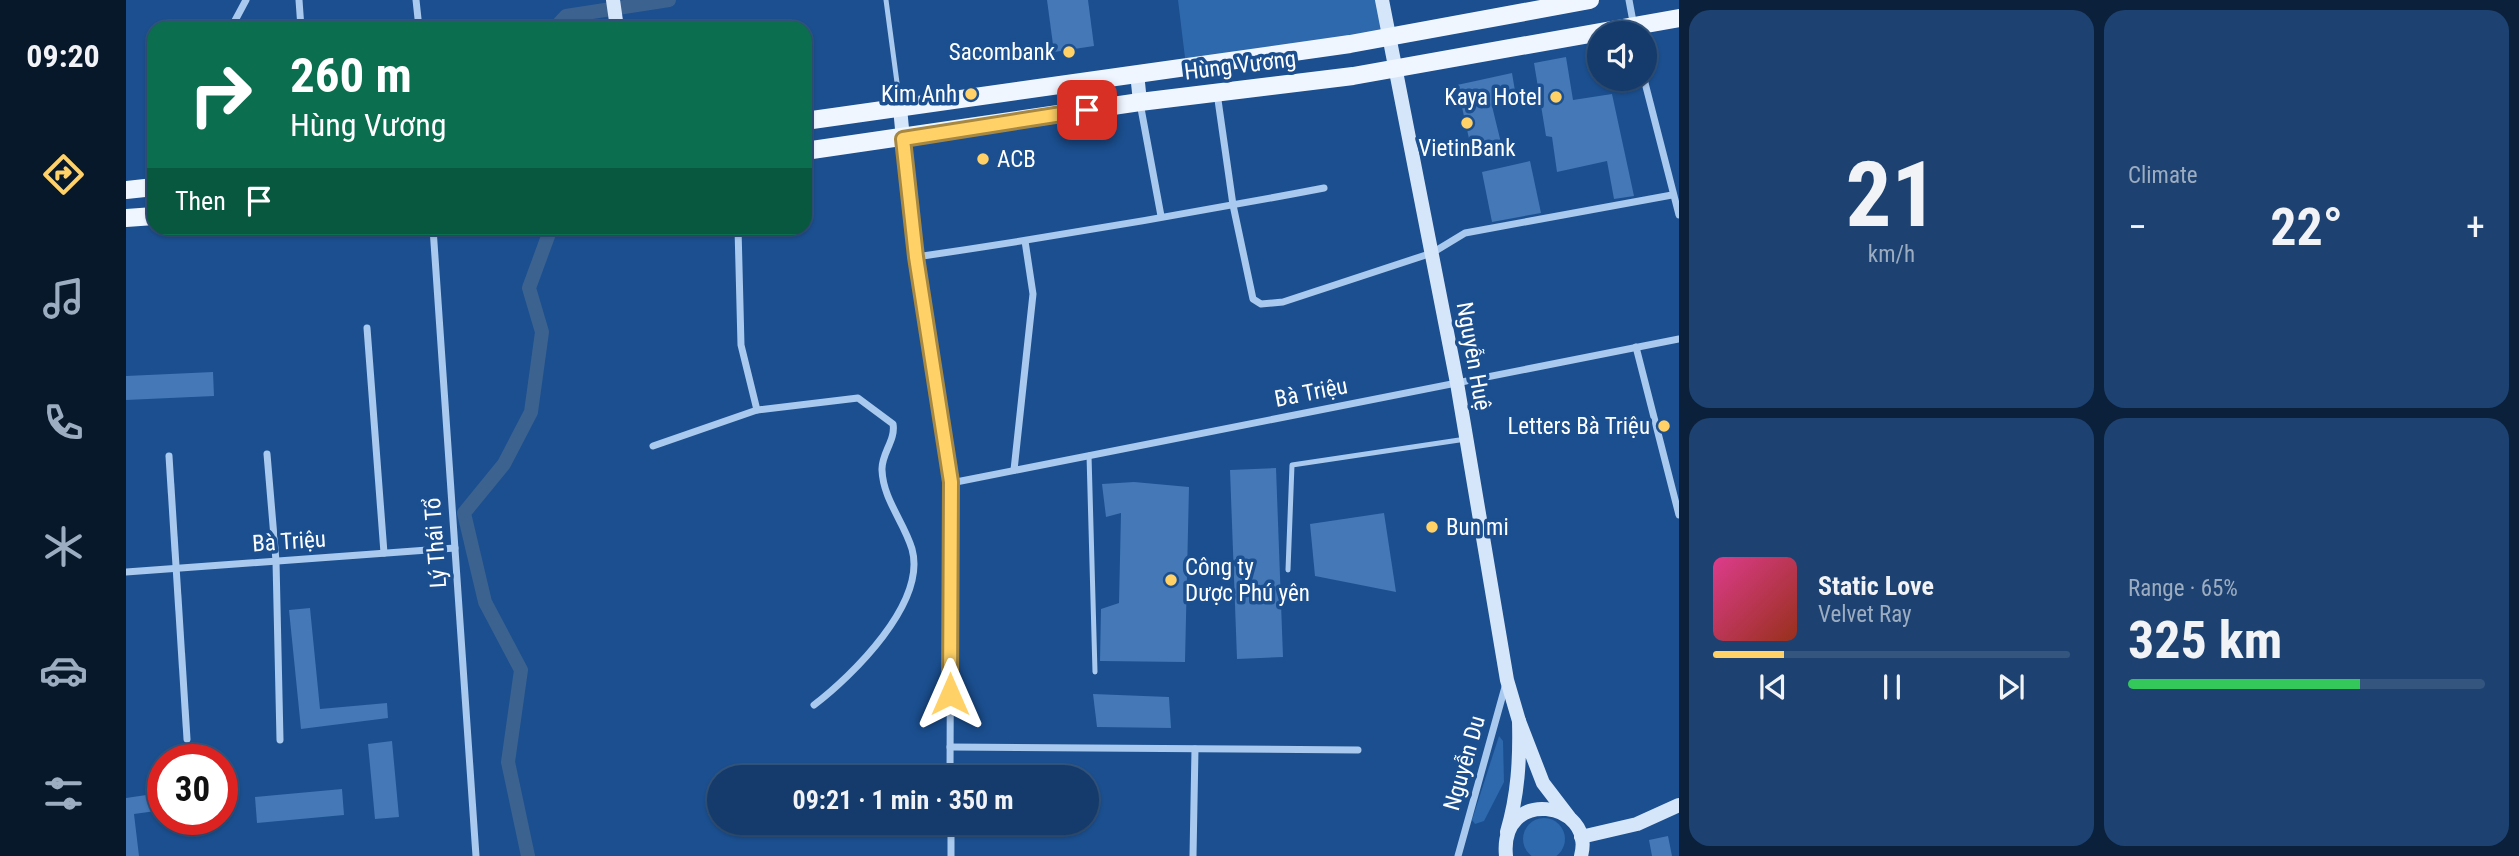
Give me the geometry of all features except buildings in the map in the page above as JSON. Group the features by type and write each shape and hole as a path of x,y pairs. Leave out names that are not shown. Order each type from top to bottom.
{"main road":[{"path":"613,0 616,21"},
{"name":"Nguyễn Huệ","path":"1382,0 1457,383 1507,680 1519,721"},
{"name":"Hùng Vương","path":"812,120 1350,44 1590,0"},
{"name":"Hùng Vương","path":"1657,24 1679,18"},
{"name":"Hùng Vương","path":"812,150 1587,37"},
{"path":"1136,73 1140,102"},
{"path":"900,108 903,139"},
{"path":"126,190 147,188"},
{"path":"126,218 147,216"},
{"path":"1519,721 1543,783 1581,837 1581,856"},
{"path":"1506,856 1507,832 1516,802 1520,770 1519,721"},
{"path":"1581,837 1637,824 1679,804"},
{"path":"1507,832 1523,814 1534,809 1546,808 1569,817"}],"street":[{"path":"235,21 246,0"},
{"path":"299,0 300,21"},
{"path":"416,0 418,21"},
{"path":"1629,0 1632,21"},
{"path":"1647,91 1679,215"},
{"path":"1217,93 1233,205 1253,299 1261,304 1283,302 1432,253 1465,233 1672,195"},
{"path":"1140,102 1161,216"},
{"path":"903,139 916,257 951,482 950,765"},
{"path":"916,257 1101,230 1161,216 1324,188"},
{"name":"Lý Thái Tổ","path":"433,235 476,856"},
{"path":"738,235 741,345 757,410"},
{"path":"1014,470 1033,294 1025,241"},
{"path":"367,328 384,553"},
{"name":"Bà Triệu","path":"951,482 1679,339"},
{"path":"1636,347 1679,514"},
{"path":"653,446 757,410 858,398 893,424 894,430 881,467 889,500 913,552 913,568 901,613 857,670 814,705"},
{"path":"267,454 276,561 280,740"},
{"path":"169,456 187,739"},
{"name":"Bà Triệu","path":"126,572 455,548"},
{"name":"Nguyễn Du","path":"1458,856 1507,680"},
{"path":"950,747 1358,750"},
{"path":"1193,856 1195,749"},
{"path":"951,835 951,856"}],"lane":[{"path":"886,0 900,108"},
{"path":"1288,570 1292,465 1466,439"},
{"path":"1089,455 1095,672"}],"shaded area":[{"path":"1178,0 1382,0 1389,35 1186,66"},
{"path":"1499,736 1503,741 1504,782 1484,821 1475,824 1472,820"},
{"path":"1536,820 1552,820 1559,824 1563,831 1563,847 1554,857 1534,857 1525,847 1525,831 1529,824"}],"waterway":[{"path":"561,21 566,16 669,0"},
{"path":"528,856 508,762 521,670 485,602 464,513 504,464 531,412 542,332 529,288 548,235"}],"place":[{"name":"Sacombank","path":"1069,52"},
{"name":"Kim Anh","path":"971,94"},
{"name":"Kaya Hotel","path":"1556,97"},
{"name":"VietinBank","path":"1467,123"},
{"name":"ACB","path":"983,159"},
{"name":"Letters Bà Triệu","path":"1664,426"},
{"name":"Bun mi","path":"1432,527"},
{"name":"Công ty Dược Phú yên","path":"1171,580"}],"route":[{"path":"950,694 951,482 916,257 903,139 1087,110"}]}
